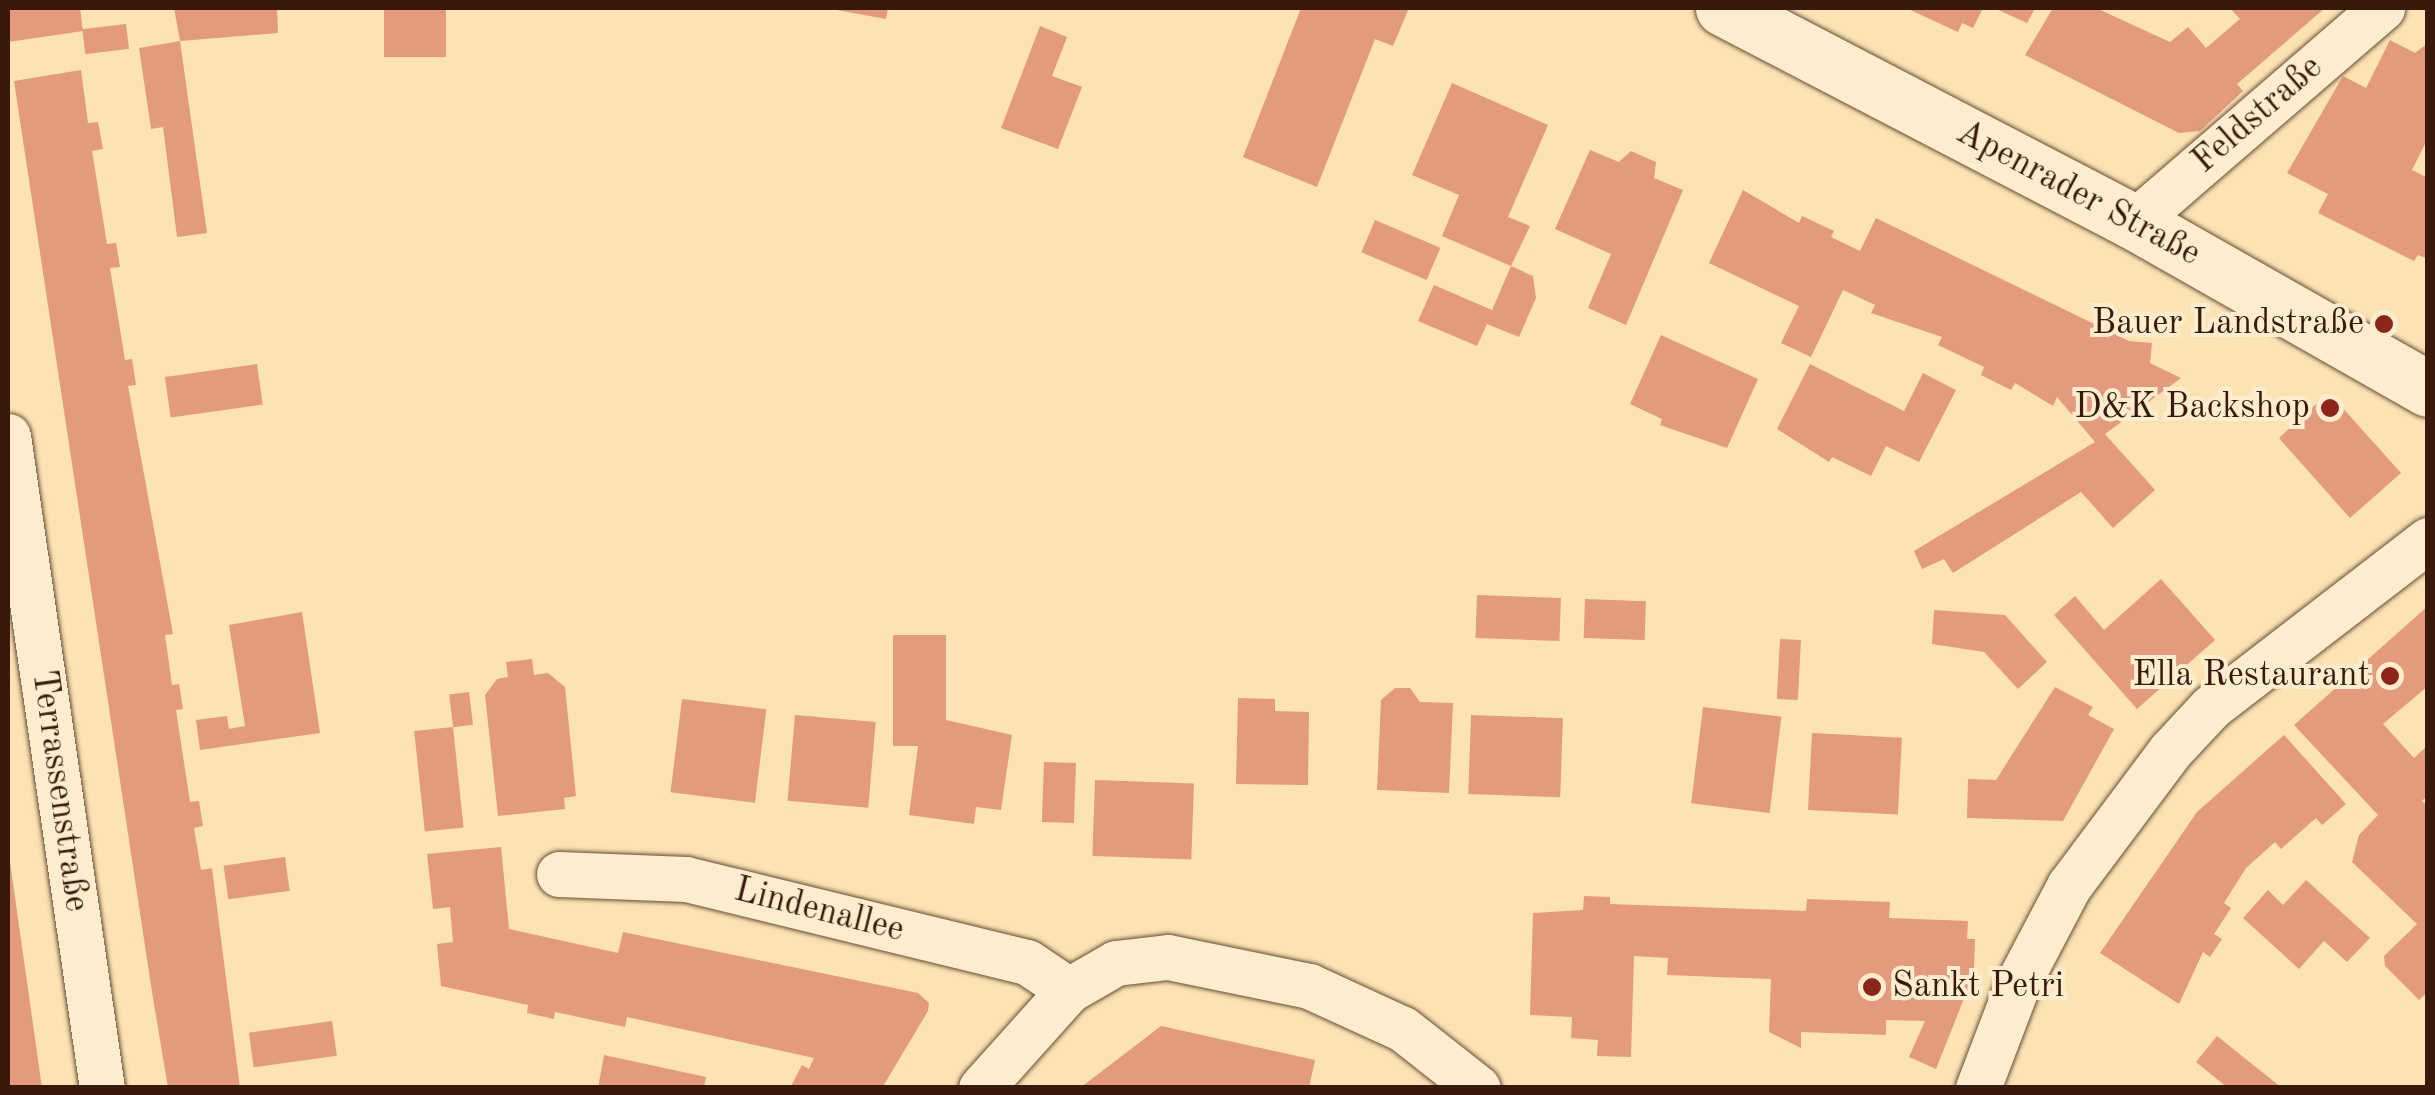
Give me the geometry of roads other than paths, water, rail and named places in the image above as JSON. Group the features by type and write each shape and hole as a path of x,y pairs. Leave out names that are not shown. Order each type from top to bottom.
{"street":[{"name":"Apenrader Straße","path":"1723,8 2134,222 2428,390"},
{"name":"Feldstraße","path":"2134,222 2382,8"},
{"name":"Terrassenstraße","path":"8,436 13,518 102,1088"},
{"path":"1978,1088 2018,983 2069,886 2170,751 2211,707 2428,540"},
{"name":"Lindenallee","path":"559,874 686,879 1027,962 1069,990"},
{"path":"981,1088 1069,990 1116,963 1168,957 1231,966 1309,986 1403,1029 1478,1088"}],"place":[{"name":"Bauer Landstraße","path":"2384,324"},
{"name":"D&K Backshop","path":"2330,408"},
{"name":"Ella Restaurant","path":"2390,676"},
{"name":"Sankt Petri","path":"1872,987"}]}
